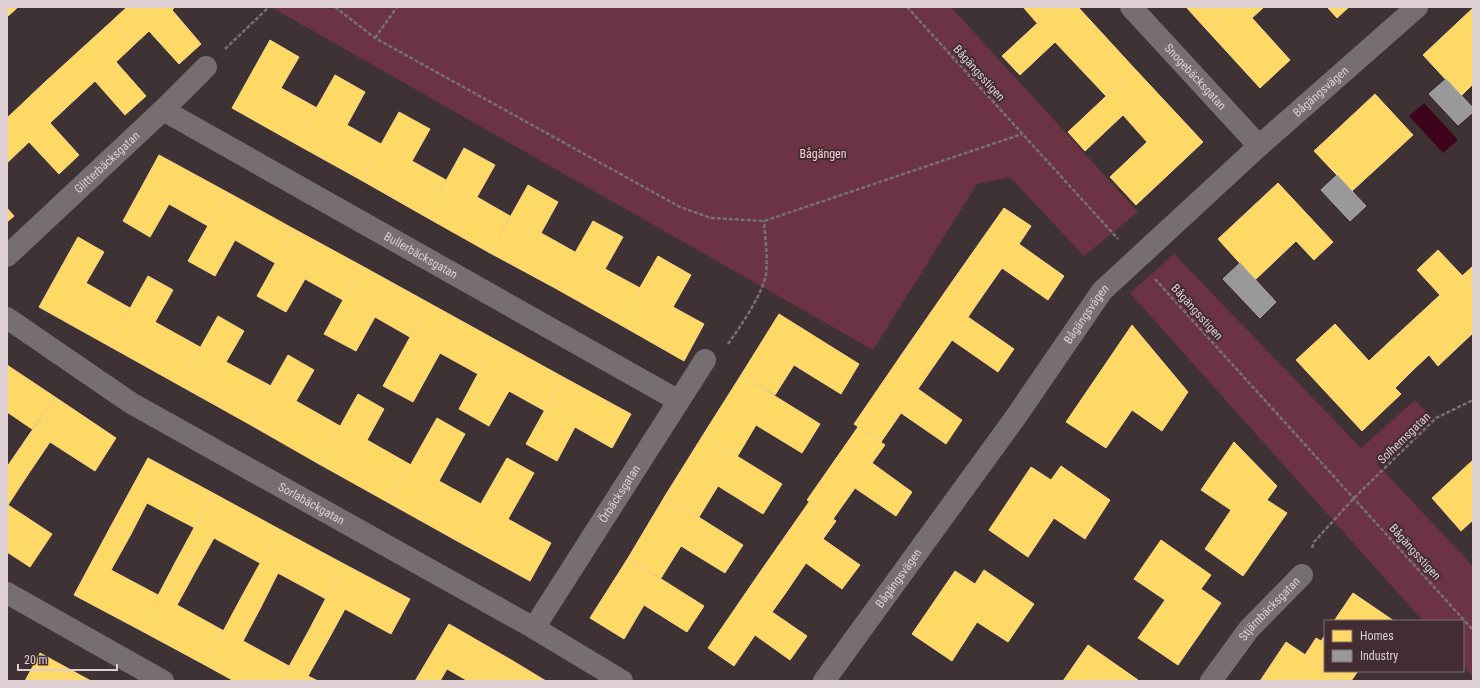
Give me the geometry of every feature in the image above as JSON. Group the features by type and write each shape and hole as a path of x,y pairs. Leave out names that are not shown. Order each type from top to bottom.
{"street":[{"name":"Snogebäcksgatan","path":"1131,7 1259,146"},
{"name":"Bågängsvägen","path":"824,681 1015,418 1102,291 1259,146 1416,7"},
{"name":"Glitterbäcksgatan","path":"7,256 163,110 206,67"},
{"name":"Bullerbäcksgatan","path":"163,110 679,401"},
{"name":"Sorlabäckgatan","path":"7,318 131,403 534,628 622,681"},
{"name":"Örbäcksgatan","path":"534,628 705,360"},
{"name":"Stjärnbäcksgatan","path":"1211,681 1249,629 1302,575"},
{"path":"7,593 162,681"}],"path":[{"path":"206,67 270,7"},
{"path":"335,7 375,38 680,207 711,218 764,221 1022,134"},
{"path":"375,38 397,7"},
{"name":"Bågängsstigen","path":"907,7 1473,630"},
{"path":"705,360 728,344 761,291 766,274 767,252 764,221"},
{"name":"Solhemsgatan","path":"1354,498 1436,418 1473,400"},
{"name":"Stjärnbäcksgatan","path":"1302,575 1314,542 1354,498"}],"green space":[{"name":"Bågängen","path":"271,7 951,7 1138,212 1084,256 1010,177 977,184 873,350"},
{"path":"1174,254 1361,448 1415,400 1431,418 1377,464 1473,566 1473,677 1464,667 1464,620 1422,620 1130,293"}],"shaded area":[{"path":"1424,103 1458,140 1443,153 1409,116"}],"building: Homes":[{"path":"7,7 17,7 17,8 7,17"},
{"path":"127,7 175,7 172,10 201,44 179,64 149,31 134,45 113,20"},
{"path":"1023,7 1055,7 1037,23"},
{"path":"1055,7 1078,7 1135,69 1106,96 1055,42 1020,75 1002,56"},
{"path":"1186,7 1231,7 1206,29"},
{"path":"1231,7 1264,7 1252,18 1290,60 1260,88 1206,29"},
{"path":"1327,7 1349,7 1337,18"},
{"path":"1473,8 1473,84 1461,96 1423,55"},
{"path":"113,20 134,45 116,62 146,96 125,115 95,81 67,107 45,82"},
{"path":"270,40 299,57 281,88 317,108 296,144 232,108"},
{"path":"1135,69 1203,142 1136,205 1110,177 1147,142 1123,115 1085,151 1068,132"},
{"path":"335,75 365,92 347,125 381,144 361,180 296,144"},
{"path":"45,82 67,107 50,123 79,155 59,174 29,142 7,163 7,118"},
{"path":"1375,94 1413,135 1352,191 1314,151"},
{"path":"399,112 430,129 412,161 446,180 426,217 361,180"},
{"path":"464,148 495,165 477,197 510,216 490,253 426,217"},
{"path":"159,155 227,192 208,226 169,204 150,237 123,221"},
{"path":"1278,183 1333,242 1314,260 1296,241 1255,280 1218,239"},
{"path":"528,185 558,202 541,233 575,252 555,288 490,253"},
{"path":"227,192 294,229 275,263 235,240 215,276 188,261"},
{"path":"7,208 14,216 7,222"},
{"path":"1004,208 1031,226 1019,244 1064,276 1048,300 1002,268 981,298 954,279"},
{"path":"593,221 623,237 605,269 640,288 619,324 555,288"},
{"path":"294,229 362,266 343,300 305,279 286,312 257,296"},
{"path":"78,237 104,252 86,283 130,308 109,346 39,307"},
{"path":"1438,250 1473,287 1473,333 1438,366 1429,355 1413,370 1387,344 1440,295 1417,270"},
{"path":"658,256 691,275 673,307 704,324 684,361 619,324"},
{"path":"362,266 429,303 410,337 375,317 356,351 324,334"},
{"path":"1473,266 1473,287 1462,276"},
{"path":"148,276 173,290 155,322 200,347 179,385 109,346"},
{"path":"954,279 981,298 968,317 1014,349 998,372 952,340 931,370 904,351"},
{"path":"429,303 496,340 478,374 440,353 413,402 383,386"},
{"path":"779,314 859,364 841,394 794,365 775,395 741,375"},
{"path":"218,316 244,331 226,362 271,386 249,424 179,385"},
{"path":"1335,324 1369,361 1387,344 1413,370 1395,388 1401,394 1362,431 1296,360"},
{"path":"1132,325 1188,392 1162,431 1132,410 1106,448 1066,422"},
{"path":"496,340 563,377 545,411 509,391 489,426 459,409"},
{"path":"904,351 931,370 918,389 962,420 946,444 901,413 881,442 854,424"},
{"path":"288,355 314,370 296,401 340,426 319,464 249,424"},
{"path":"7,365 55,397 32,429 7,412"},
{"path":"741,375 820,424 802,453 756,425 737,457 703,435"},
{"path":"563,377 631,414 612,448 575,427 557,461 526,444"},
{"path":"358,394 384,409 367,440 411,465 389,503 319,464"},
{"path":"55,397 116,438 95,471 50,442 29,473 11,461"},
{"path":"437,418 465,434 439,481 481,504 459,542 389,503"},
{"path":"858,427 885,445 872,463 912,492 896,516 855,488 833,519 807,500"},
{"path":"703,435 782,484 763,514 718,486 699,517 665,496"},
{"path":"1234,442 1277,486 1267,500 1287,513 1243,576 1205,549 1231,510 1201,490"},
{"path":"148,458 213,493 195,528 147,503 130,536 111,526"},
{"path":"507,458 534,473 508,519 551,543 530,581 459,542"},
{"path":"1473,460 1473,520 1461,531 1432,498"},
{"path":"11,461 29,473 8,505 52,534 30,567 7,552 7,467"},
{"path":"1061,466 1110,500 1085,539 1054,518 1028,557 989,530 1031,467 1051,480"},
{"path":"213,493 279,529 260,563 214,538 195,572 176,561"},
{"path":"665,496 743,545 725,573 681,546 661,578 628,558"},
{"path":"809,502 836,521 823,539 860,565 842,589 806,563 785,594 758,575"},
{"path":"111,526 130,536 111,570 158,595 140,630 74,595"},
{"path":"279,529 344,564 326,599 278,573 261,607 242,596"},
{"path":"1161,540 1211,575 1201,589 1221,603 1178,665 1138,638 1165,600 1134,579"},
{"path":"628,558 704,606 687,632 644,605 624,639 590,618"},
{"path":"176,561 195,572 177,605 224,631 205,665 140,630"},
{"path":"344,564 410,599 391,634 345,609 327,642 308,632"},
{"path":"984,570 1034,604 1008,642 977,622 952,661 912,634 955,571 975,584"},
{"path":"758,575 785,594 772,612 807,636 790,660 755,635 734,666 708,648"},
{"path":"1353,593 1393,620 1335,620"},
{"path":"242,596 261,607 243,641 289,666 281,681 234,681 205,665"},
{"path":"449,624 513,661 502,681 468,681 447,669 440,681 415,681"},
{"path":"308,632 327,642 308,676 318,681 281,681"},
{"path":"1324,636 1324,667 1305,655 1316,638 1321,641"},
{"path":"1286,642 1324,667 1324,672 1330,672 1344,681 1260,681"},
{"path":"1088,645 1138,680 1063,681"},
{"path":"40,653 91,681 25,681"},
{"path":"513,661 546,681 502,681"},
{"path":"1330,672 1357,672 1351,681 1344,681"}],"building: Industry":[{"path":"1446,79 1473,108 1473,112 1458,125 1429,94"},
{"path":"1337,175 1366,206 1350,221 1321,190"},
{"path":"1240,263 1276,302 1260,318 1223,279"}]}
